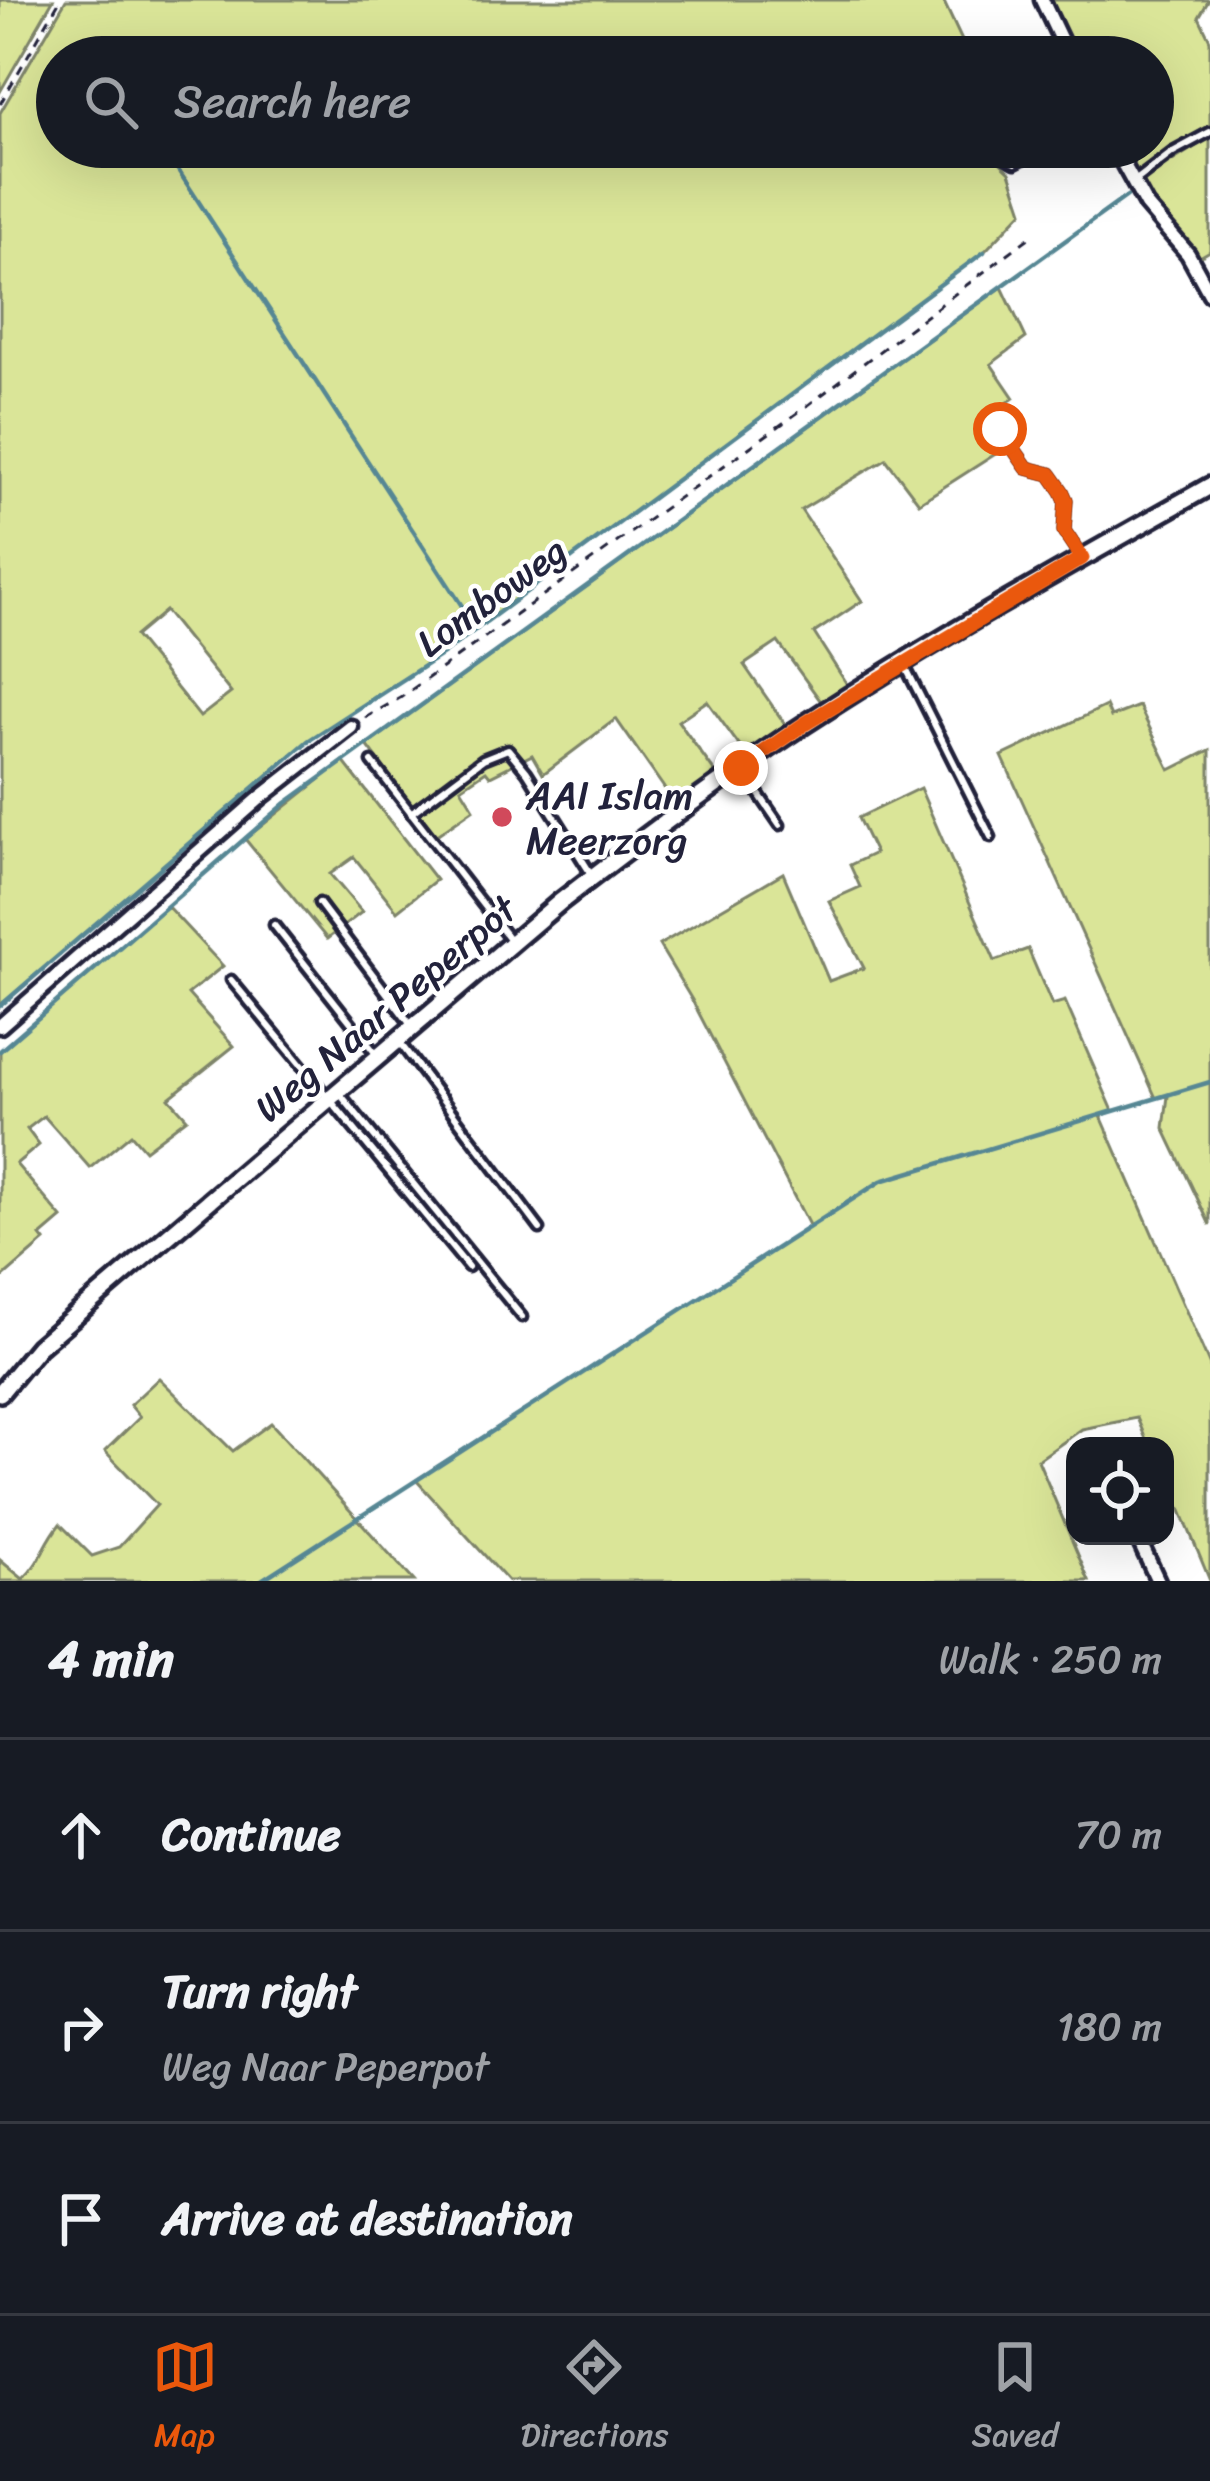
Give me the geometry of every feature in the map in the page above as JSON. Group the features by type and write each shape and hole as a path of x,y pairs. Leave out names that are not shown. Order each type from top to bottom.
{"street":[{"path":"1042,0 1059,36"},
{"path":"1124,168 1188,254 1210,294"},
{"name":"Weg Naar Peperpot","path":"0,1393 38,1347 593,877 806,723 1210,486"},
{"path":"0,1026 260,798 351,727"},
{"path":"1141,1545 1158,1581"}],"lane":[{"path":"1174,151 1210,133"},
{"path":"1132,183 1152,168"},
{"path":"1000,429 1027,468 1050,474 1062,491 1064,531 1082,558"},
{"path":"904,664 992,837"},
{"path":"411,813 483,759 508,749 593,877"},
{"path":"372,762 513,943"},
{"path":"741,768 779,825"},
{"path":"319,902 413,1028"},
{"path":"274,925 379,1057"},
{"path":"231,980 522,1317"},
{"path":"398,1040 541,1229"},
{"path":"334,1095 469,1267"}],"path":[{"path":"39,36 60,0"},
{"path":"0,104 36,42"},
{"name":"Lomboweg","path":"351,727 400,698 633,532 1034,234"}],"green space":[{"path":"0,0 53,0 0,92"},
{"path":"66,0 943,0 960,36 45,36"},
{"path":"1048,0 1209,0 1199,17 1210,40 1210,129 1174,151 1174,36 1066,36"},
{"path":"36,51 36,168 1006,168 1010,172 1023,211 984,252 444,653 308,741 0,1006 0,113","holes":["165,611 231,693 200,717 135,636"]},
{"path":"1210,137 1210,251 1198,258 1138,183 1161,168 1174,168 1174,160"},
{"path":"1002,287 1026,338 991,364 1014,398 992,414 1011,444 919,503 886,459 801,510 862,601 814,633 848,686 822,703 778,642 744,665 787,727 746,755 707,701 678,721 717,775 676,805 616,719 543,774 532,755 490,776 486,771 461,788 474,809 435,836 367,745"},
{"path":"1106,706 1111,717 1139,706 1170,770 1210,750 1210,1225 1164,1128 1168,1096 1156,1098 1002,756"},
{"path":"343,761 436,880 397,911 354,857 330,874 362,912 327,939 245,839"},
{"path":"920,788 995,961 1028,949 1052,1005 1065,1001 1113,1111 1101,1116 1210,1366 1210,1581 1174,1497 1174,1437 1145,1437 1137,1418 1082,1429 1038,1460 1066,1526 1066,1545 1074,1545 1089,1581 508,1581 416,1480 810,1227 659,945 783,873 829,981 864,968 829,901 860,887 850,865 875,853 858,818"},
{"path":"167,906 223,966 188,994 234,1046 169,1098 187,1118 145,1150 131,1134 90,1168 44,1116 27,1129 39,1145 16,1164 62,1218 41,1236 45,1241 0,1280 0,1051"},
{"path":"159,1378 233,1451 271,1423 414,1581 0,1581 0,1560 23,1579 60,1524 92,1556 119,1547 157,1505 105,1451 140,1417 130,1405"}],"waterway":[{"path":"177,168 477,629"},
{"path":"0,1051 286,803 1127,196"},
{"path":"0,1006 308,741 444,653 984,252"},
{"path":"260,1581 881,1181 1210,1082"}],"place":[{"name":"AAI Islam Meerzorg","path":"502,817"}],"route":[{"path":"741,768 806,723 1082,558 1064,531 1062,491 1050,474 1027,468 1000,429"}]}
